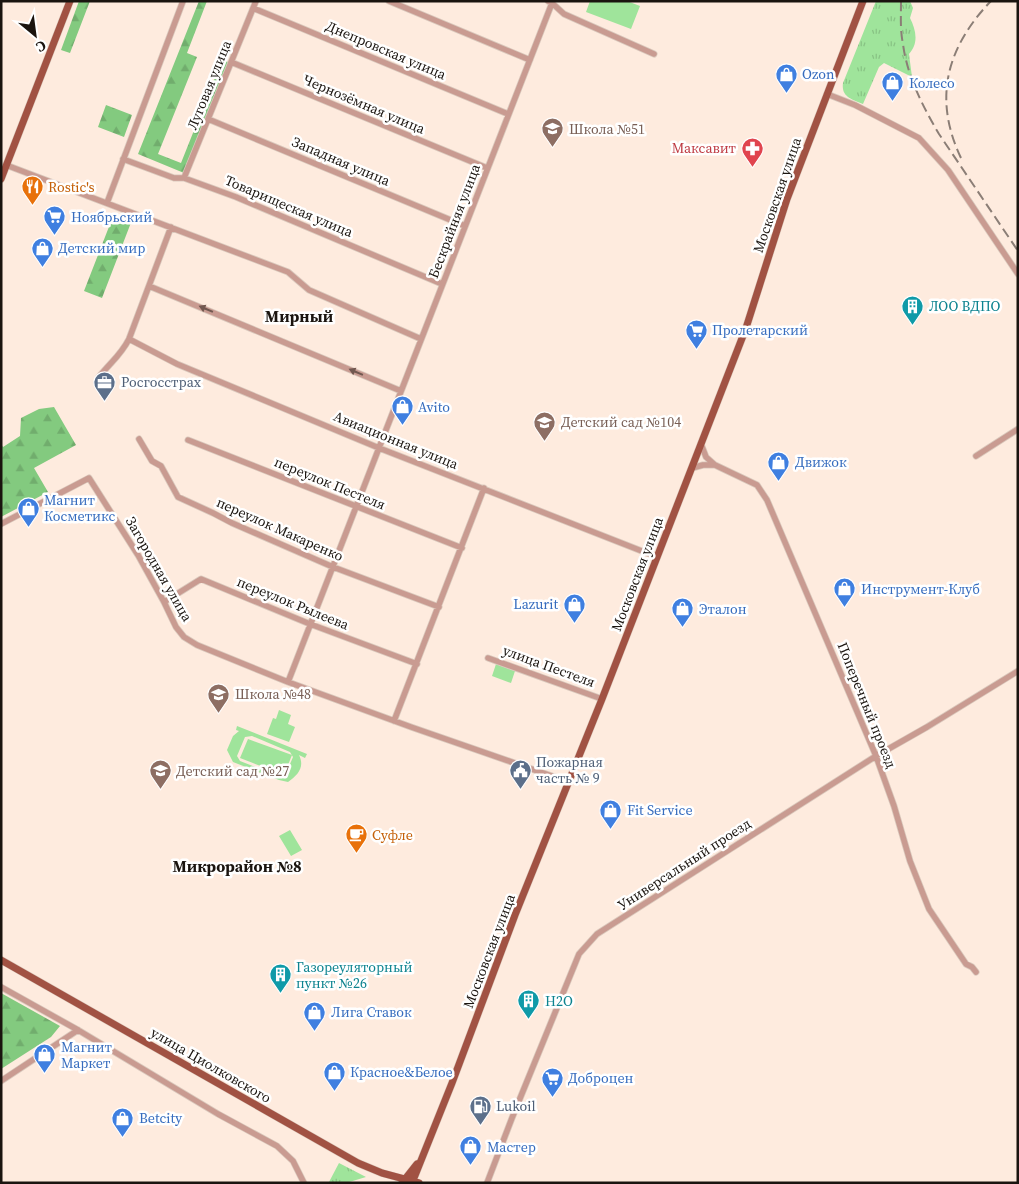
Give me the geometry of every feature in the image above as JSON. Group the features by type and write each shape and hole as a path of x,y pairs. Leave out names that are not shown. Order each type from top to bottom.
{"main road":[{"path":"1,179 70,1"},
{"name":"Московская улица","path":"410,1181 425,1154 516,915 750,318 787,199 863,1"},
{"name":"улица Циолковского","path":"1,960 358,1163 382,1173 410,1181"}],"street":[{"path":"106,203 183,1"},
{"name":"Луговая улица","path":"184,178 256,1"},
{"path":"389,1 530,60"},
{"path":"550,2 564,14 654,54"},
{"name":"Бескрайняя улица","path":"288,682 530,60 550,2"},
{"name":"Днепровская улица","path":"253,8 508,114"},
{"name":"Чернозёмная улица","path":"231,62 487,168"},
{"path":"827,94 855,105 919,138 948,170 1018,274"},
{"name":"Западная улица","path":"208,119 465,226"},
{"name":"Товарищеская улица","path":"123,159 174,178 184,178 236,197 442,284"},
{"path":"6,166 288,272 309,290 421,338"},
{"path":"98,377 122,353 129,340 171,227"},
{"path":"150,286 401,391"},
{"name":"Авиационная улица","path":"129,340 177,364 379,448 657,557"},
{"path":"976,456 1018,429"},
{"name":"переулок Макаренко","path":"140,439 152,461 161,466 178,497 232,524 333,567 439,607"},
{"name":"переулок Пестеля","path":"188,440 462,548"},
{"path":"701,444 706,457 715,465"},
{"path":"692,468 703,464 715,465"},
{"name":"Поперечный проезд","path":"715,465 757,484 768,500 876,756 894,806 910,861 929,909 966,964 976,972"},
{"name":"Загородная улица","path":"1,524 89,478 138,555 176,628 184,637 197,645 288,682 568,782"},
{"path":"394,721 484,488"},
{"name":"переулок Рылеева","path":"164,602 201,579 310,624 417,664"},
{"name":"улица Пестеля","path":"488,658 602,698"},
{"name":"Универсальный проезд","path":"487,1183 579,954 597,934 876,756 1018,671"},
{"path":"1,987 78,1030 218,1114 277,1146 293,1161 304,1183"},
{"path":"1,1081 78,1030"}],"green space":[{"path":"79,1 90,1 70,53 61,50"},
{"path":"199,1 207,1 187,53 197,57 158,154 181,163 222,60 228,62 184,173 138,154"},
{"path":"590,1 627,1 640,6 631,29 586,12"},
{"path":"876,1 910,1 913,8 910,18 916,36 909,54 912,77 884,63 879,67 863,104 851,99 846,94 843,83"},
{"path":"106,105 132,115 124,137 98,127"},
{"path":"122,216 132,220 102,298 84,291 112,219 119,222"},
{"path":"54,407 76,445 34,468 48,492 1,517 1,444 3,447 20,436 21,418 39,409"},
{"path":"496,664 515,671 511,683 492,676"},
{"path":"279,710 291,715 288,724 295,727 289,742 267,734 273,718 276,719"},
{"path":"237,726 307,754 305,758 299,755 301,759 300,770 288,782 233,762 227,750 233,736 239,731 236,730","holes":["252,736 290,752 293,757 285,776 281,777 240,761 237,756 245,737"]},
{"path":"248,739 292,755 284,775 240,758"},
{"path":"290,830 302,850 291,856 279,836"},
{"path":"1,993 60,1026 51,1037 1,1069"},
{"path":"339,1163 366,1177 346,1183 329,1182"}],"railway":[{"path":"901,1 901,33 905,56 922,102 939,134 1018,251"},
{"path":"961,158 952,136 948,115 946,95 949,75 954,56 963,37 991,1"}],"place":[{"name":"Ozon","path":"786,93"},
{"name":"Колесо","path":"893,102"},
{"name":"Школа №51","path":"553,148"},
{"name":"Максавит","path":"752,167"},
{"name":"Rostic's","path":"32,206"},
{"name":"Ноябрьский","path":"55,236"},
{"name":"Детский мир","path":"42,267"},
{"name":"ЛОО ВДПО","path":"913,325"},
{"name":"Пролетарский","path":"696,349"},
{"name":"Росгосстрах","path":"105,401"},
{"name":"Avito","path":"402,426"},
{"name":"Детский сад №104","path":"545,441"},
{"name":"Движок","path":"779,481"},
{"name":"Магнит Косметикс","path":"28,527"},
{"name":"Инструмент-Клуб","path":"845,608"},
{"name":"Lazurit","path":"574,623"},
{"name":"Эталон","path":"683,628"},
{"name":"Школа №48","path":"219,713"},
{"name":"Пожарная часть № 9","path":"520,789"},
{"name":"Детский сад №27","path":"160,790"},
{"name":"Fit Service","path":"611,829"},
{"name":"Суфле","path":"356,854"},
{"name":"Газореуляторный пункт №26","path":"280,994"},
{"name":"Н2О","path":"529,1020"},
{"name":"Лига Ставок","path":"315,1031"},
{"name":"Магнит Маркет","path":"45,1074"},
{"name":"Красное&Белое","path":"334,1091"},
{"name":"Доброцен","path":"552,1097"},
{"name":"Lukoil","path":"480,1125"},
{"name":"Betcity","path":"123,1137"},
{"name":"Мастер","path":"471,1166"}],"district":[{"name":"Мирный","path":"299,316"},
{"name":"Микрорайон №8","path":"237,866"}]}
